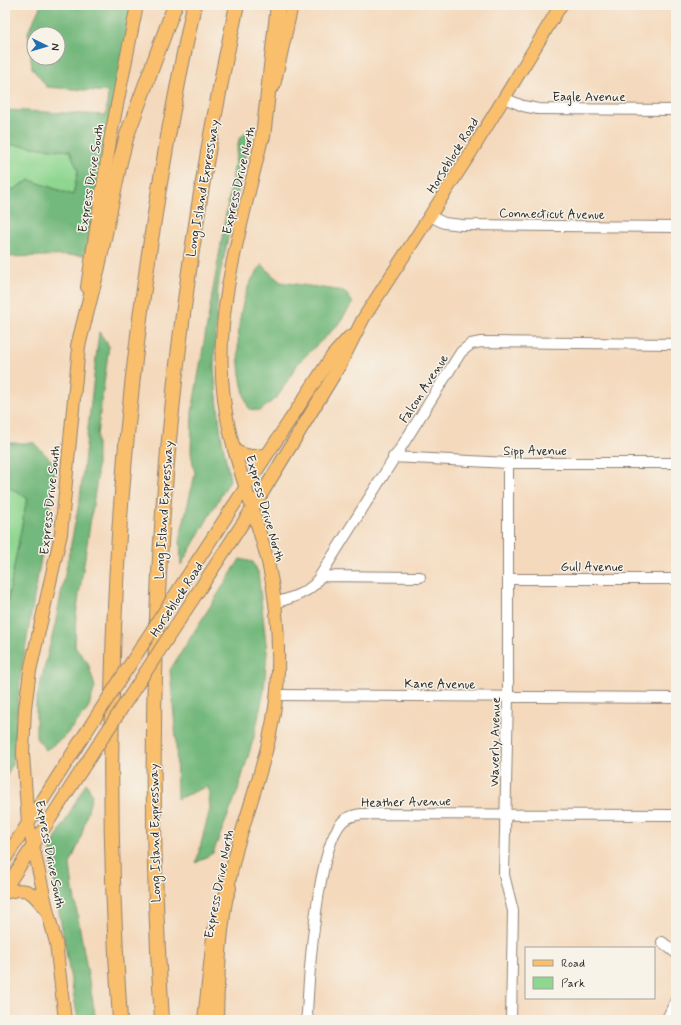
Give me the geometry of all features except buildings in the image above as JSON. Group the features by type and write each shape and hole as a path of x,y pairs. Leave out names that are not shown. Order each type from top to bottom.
{"highway":[{"path":"78,346 98,267 127,135 175,5"},
{"path":"120,1020 113,895 110,757 114,603 118,534 130,397 148,258 170,123 194,5"},
{"name":"Long Island Expressway","path":"162,1020 155,894 153,756 160,532 172,396 190,259 213,124 238,5"},
{"path":"263,137 278,5"},
{"path":"205,1020 215,928 229,888"}],"main road":[{"name":"Express Drive South","path":"65,1020 60,962 32,846 28,823 23,770 25,708 33,655 55,566 61,534 78,346 102,188 137,5"},
{"name":"Express Drive North","path":"217,1020 219,954 229,888 236,850 267,750 277,694 278,648 275,603 268,563 234,450 224,399 221,354 222,332 230,276 292,5"},
{"name":"Horseblock Road","path":"5,890 32,846 252,509 340,365 363,319 430,216 562,5"},
{"name":"Horseblock Road","path":"5,859 267,454 332,356 363,319"},
{"path":"234,450 248,456 259,457 267,454"},
{"path":"5,893 18,889 28,891 35,895 48,913"}],"street":[{"name":"Eagle Avenue","path":"504,98 523,106 538,109 676,110"},
{"name":"Connecticut Avenue","path":"430,216 444,223 462,225 676,227"},
{"name":"Falcon Avenue","path":"275,603 307,591 320,576 393,457 461,352 472,344 481,342 676,344"},
{"name":"Sipp Avenue","path":"393,457 508,464 676,464"},
{"name":"Waverly Avenue","path":"508,464 508,697 504,875 513,911 511,1020"},
{"path":"320,576 420,577"},
{"name":"Gull Avenue","path":"509,579 676,579"},
{"name":"Kane Avenue","path":"277,694 676,698"},
{"name":"Heather Avenue","path":"308,1020 309,965 319,894 327,853 335,832 342,822 350,816 362,814 505,813 676,815"},
{"path":"662,942 676,953"},
{"path":"665,1020 676,1000"}],"green space":[{"path":"41,5 137,5 85,255 5,257 5,194 30,180 73,195 78,170 70,151 5,144 5,110 106,115 108,92 47,87 32,66 66,66 66,26 31,26"},
{"path":"252,126 218,284 214,368 221,435 230,480 181,565 180,537 195,474 191,453 192,412 239,139"},
{"path":"5,144 70,151 78,170 73,195 30,180 5,194"},
{"path":"262,264 281,282 344,291 353,303 336,327 299,362 278,396 260,411 249,409 244,395 238,347 244,299 250,282"},
{"path":"99,332 109,346 97,435 97,479 76,615 75,647 88,663 95,687 88,709 64,737 46,750 36,738 36,701 55,625 80,498"},
{"path":"5,443 34,443 57,466 21,673 12,764 5,780 5,614 27,498 5,485"},
{"path":"5,485 27,498 5,614"},
{"path":"240,559 253,562 258,572 267,652 264,691 254,737 237,793 213,853 196,863 210,809 208,786 177,799 176,739 170,670"},
{"path":"86,783 92,795 80,841 70,864 73,890 96,1020 78,1020 52,872 51,847"}]}
